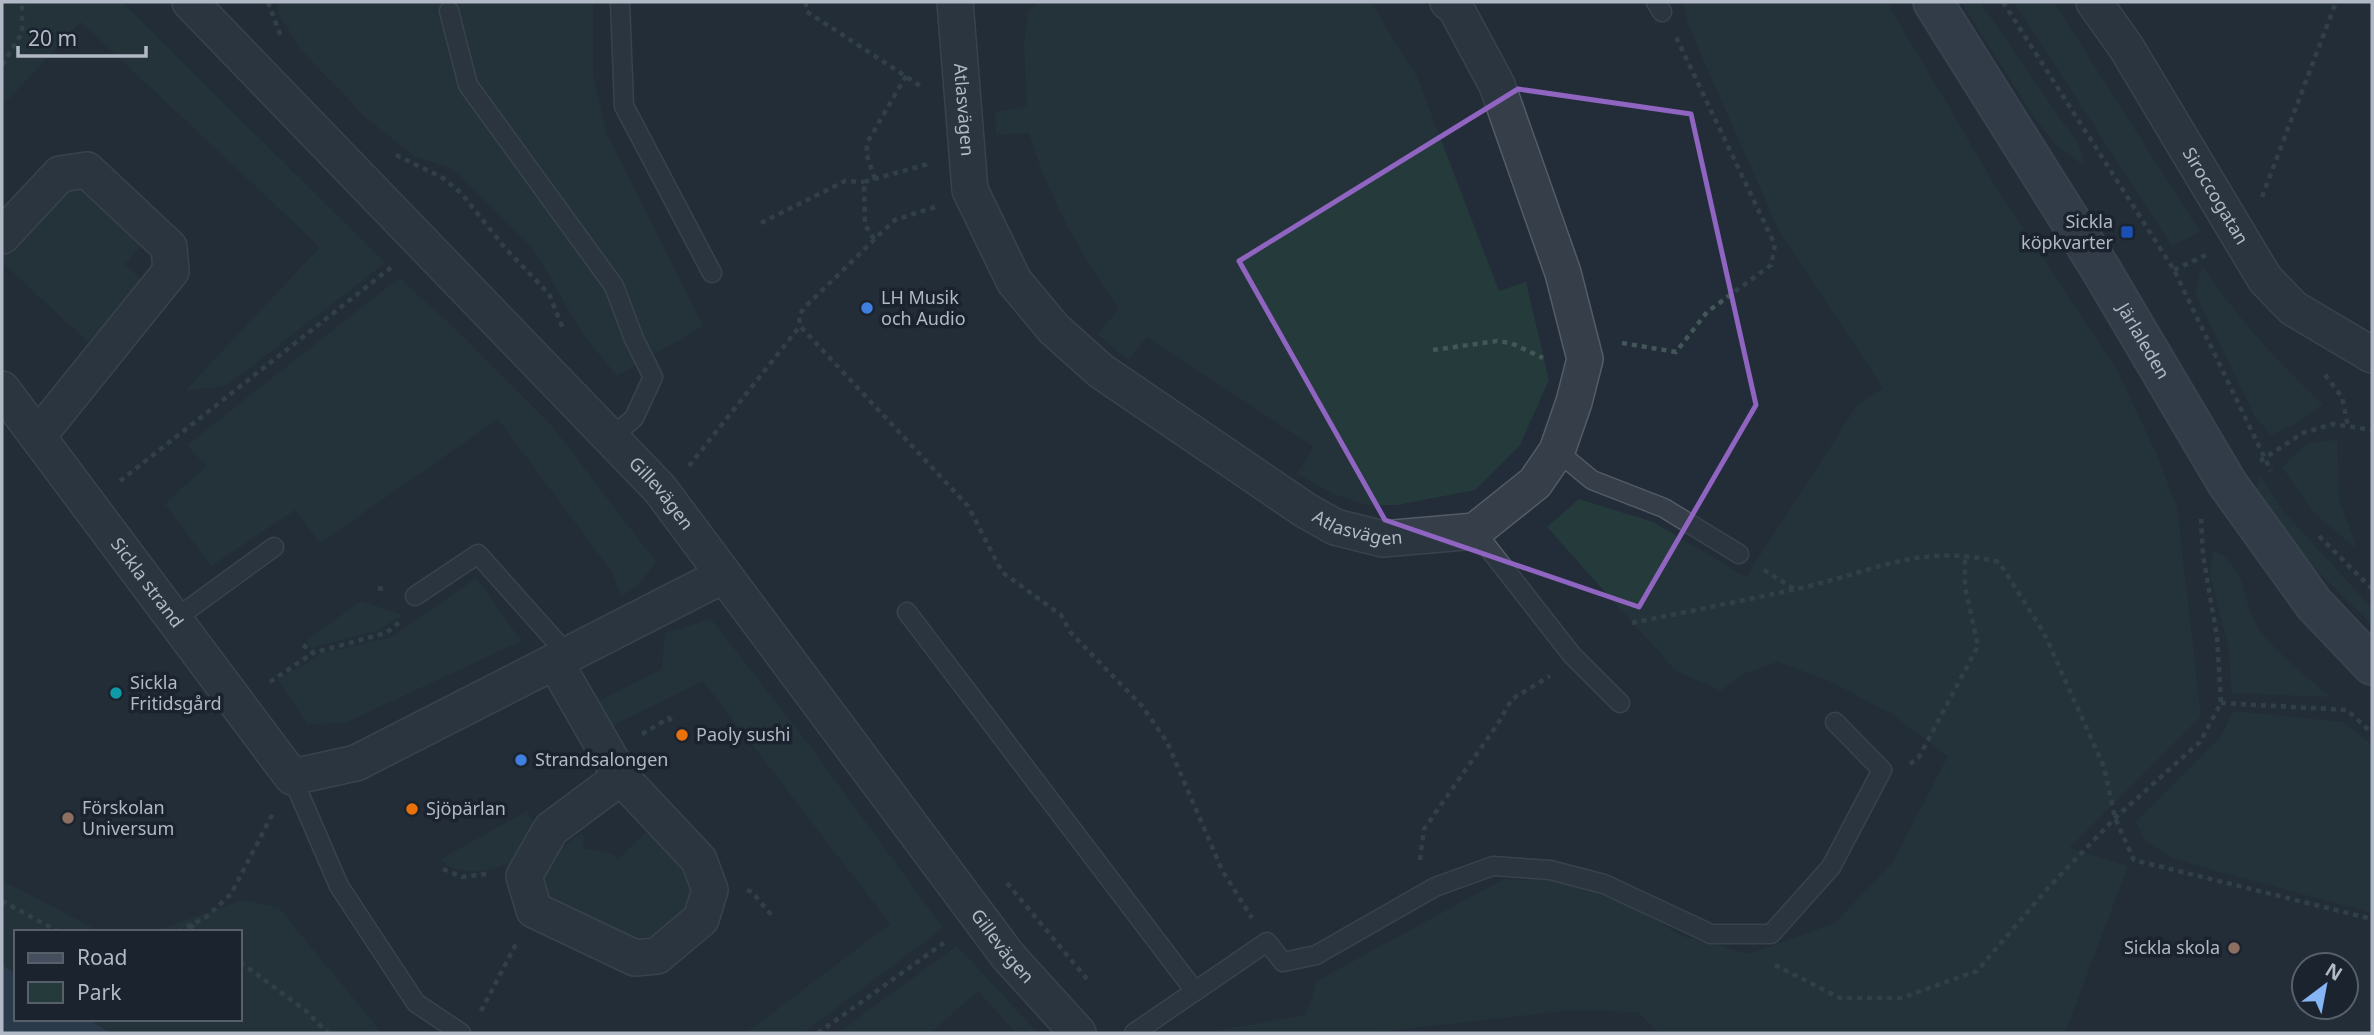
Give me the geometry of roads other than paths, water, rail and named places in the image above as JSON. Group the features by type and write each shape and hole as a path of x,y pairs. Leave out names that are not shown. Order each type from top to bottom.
{"main road":[{"name":"Järlaleden","path":"1933,2 2100,268 2227,483 2314,604 2372,665"}],"street":[{"name":"Gillevägen","path":"190,2 660,489 1008,956 1078,1033"},
{"name":"Atlasvägen","path":"959,2 970,190 1014,281 1054,329 1113,379 1335,527 1383,539 1475,531"},
{"path":"1448,2 1455,7 1497,85 1563,274 1585,359 1557,451 1535,483 1475,531"},
{"name":"Siroccogatan","path":"2094,2 2126,47 2265,279 2293,308 2372,355"},
{"path":"2,236 60,174 87,170 169,247 172,271 38,436"},
{"name":"Sickla strand","path":"2,388 292,777"},
{"path":"292,777 356,763 724,575"},
{"path":"561,658 621,777 699,860 710,890 701,919 657,956 635,958 534,910 524,876 551,829 621,777"}],"lane":[{"path":"620,2 624,106 712,273"},
{"path":"449,11 468,85 614,286 634,339 653,377 634,418 611,438"},
{"path":"1557,451 1592,480 1664,508 1740,554"},
{"path":"1475,531 1572,655 1620,703"},
{"path":"175,619 274,547"},
{"path":"415,596 478,554 561,658"},
{"path":"907,612 1194,989"},
{"path":"1134,1033 1194,989 1267,942 1283,962 1316,955 1435,887 1493,866 1550,870 1604,884 1711,934 1771,934 1831,867 1871,796 1882,770 1835,722"},
{"name":"Sickla strand","path":"292,777 339,886 416,1003 461,1033"}],"water":[{"path":"2,965 14,973 14,1021 91,1021 110,1033 2,1033"}],"place":[{"name":"Sickla köpkvarter","path":"2127,232"},
{"name":"LH Musik och Audio","path":"867,308"},
{"name":"Sickla Fritidsgård","path":"116,693"},
{"name":"Paoly sushi","path":"682,735"},
{"name":"Strandsalongen","path":"521,760"},
{"name":"Sjöpärlan","path":"412,809"},
{"name":"Förskolan Universum","path":"68,818"},
{"name":"Sickla skola","path":"2234,948"}]}
